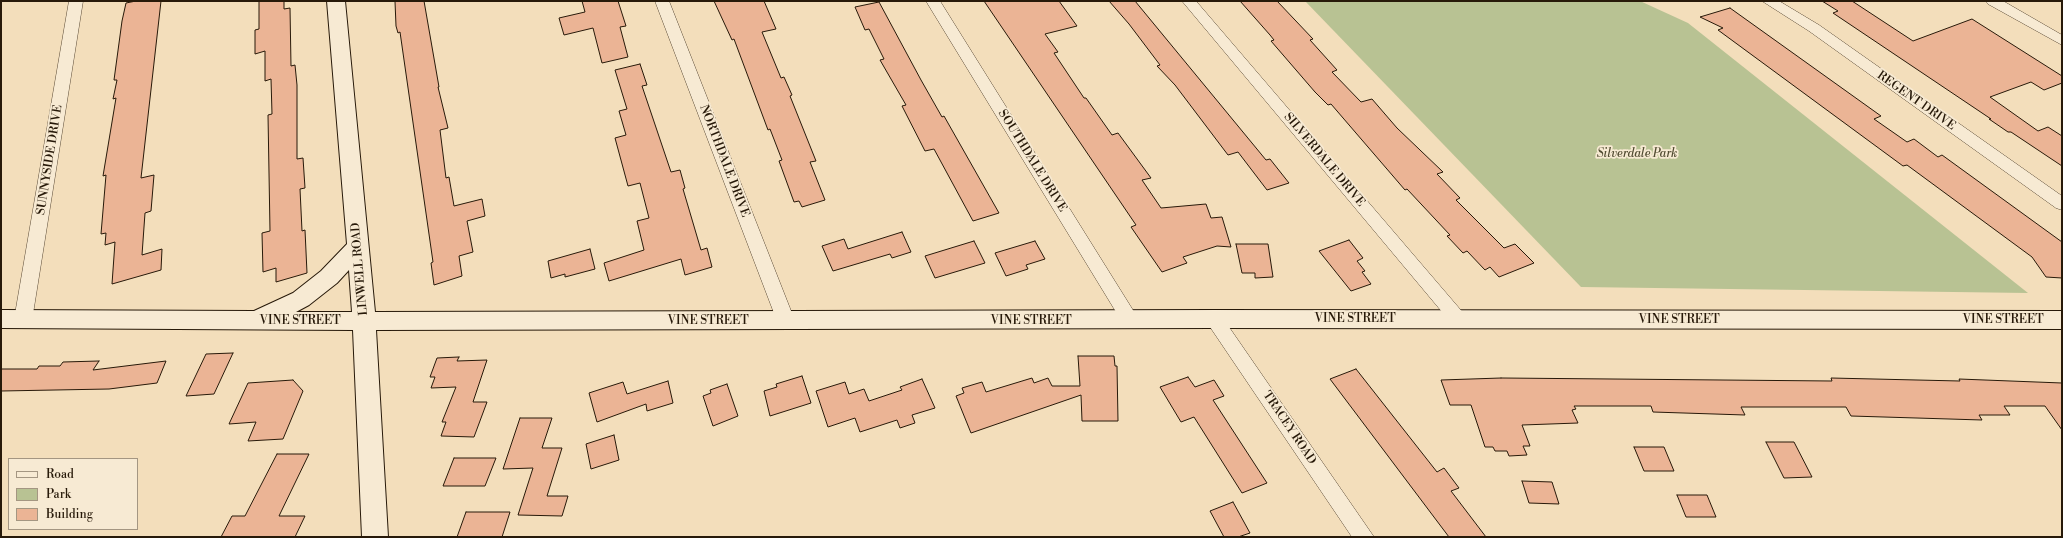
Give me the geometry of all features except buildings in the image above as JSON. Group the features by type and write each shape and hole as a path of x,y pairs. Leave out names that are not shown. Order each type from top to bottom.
{"street":[{"name":"SUNNYSIDE DRIVE","path":"23,320 76,1"},
{"name":"LINWELL ROAD","path":"336,1 364,322 375,537"},
{"name":"NORTHDALE DRIVE","path":"662,1 786,322"},
{"name":"SOUTHDALE DRIVE","path":"933,1 1130,320"},
{"name":"SILVERDALE DRIVE","path":"1189,1 1459,320"},
{"name":"REGENT DRIVE","path":"1769,1 1814,28 2062,204"},
{"path":"1993,1 2062,41"},
{"path":"2045,31 2062,28"},
{"path":"254,321 283,309 301,299 329,277 358,246"},
{"name":"VINE STREET","path":"1,319 364,322 786,322 1214,319 2062,320"},
{"name":"TRACEY ROAD","path":"1214,319 1364,537"}],"green space":[{"name":"Silverdale Park","path":"1305,1 1640,1 1688,23 2028,293 1581,287"}]}
